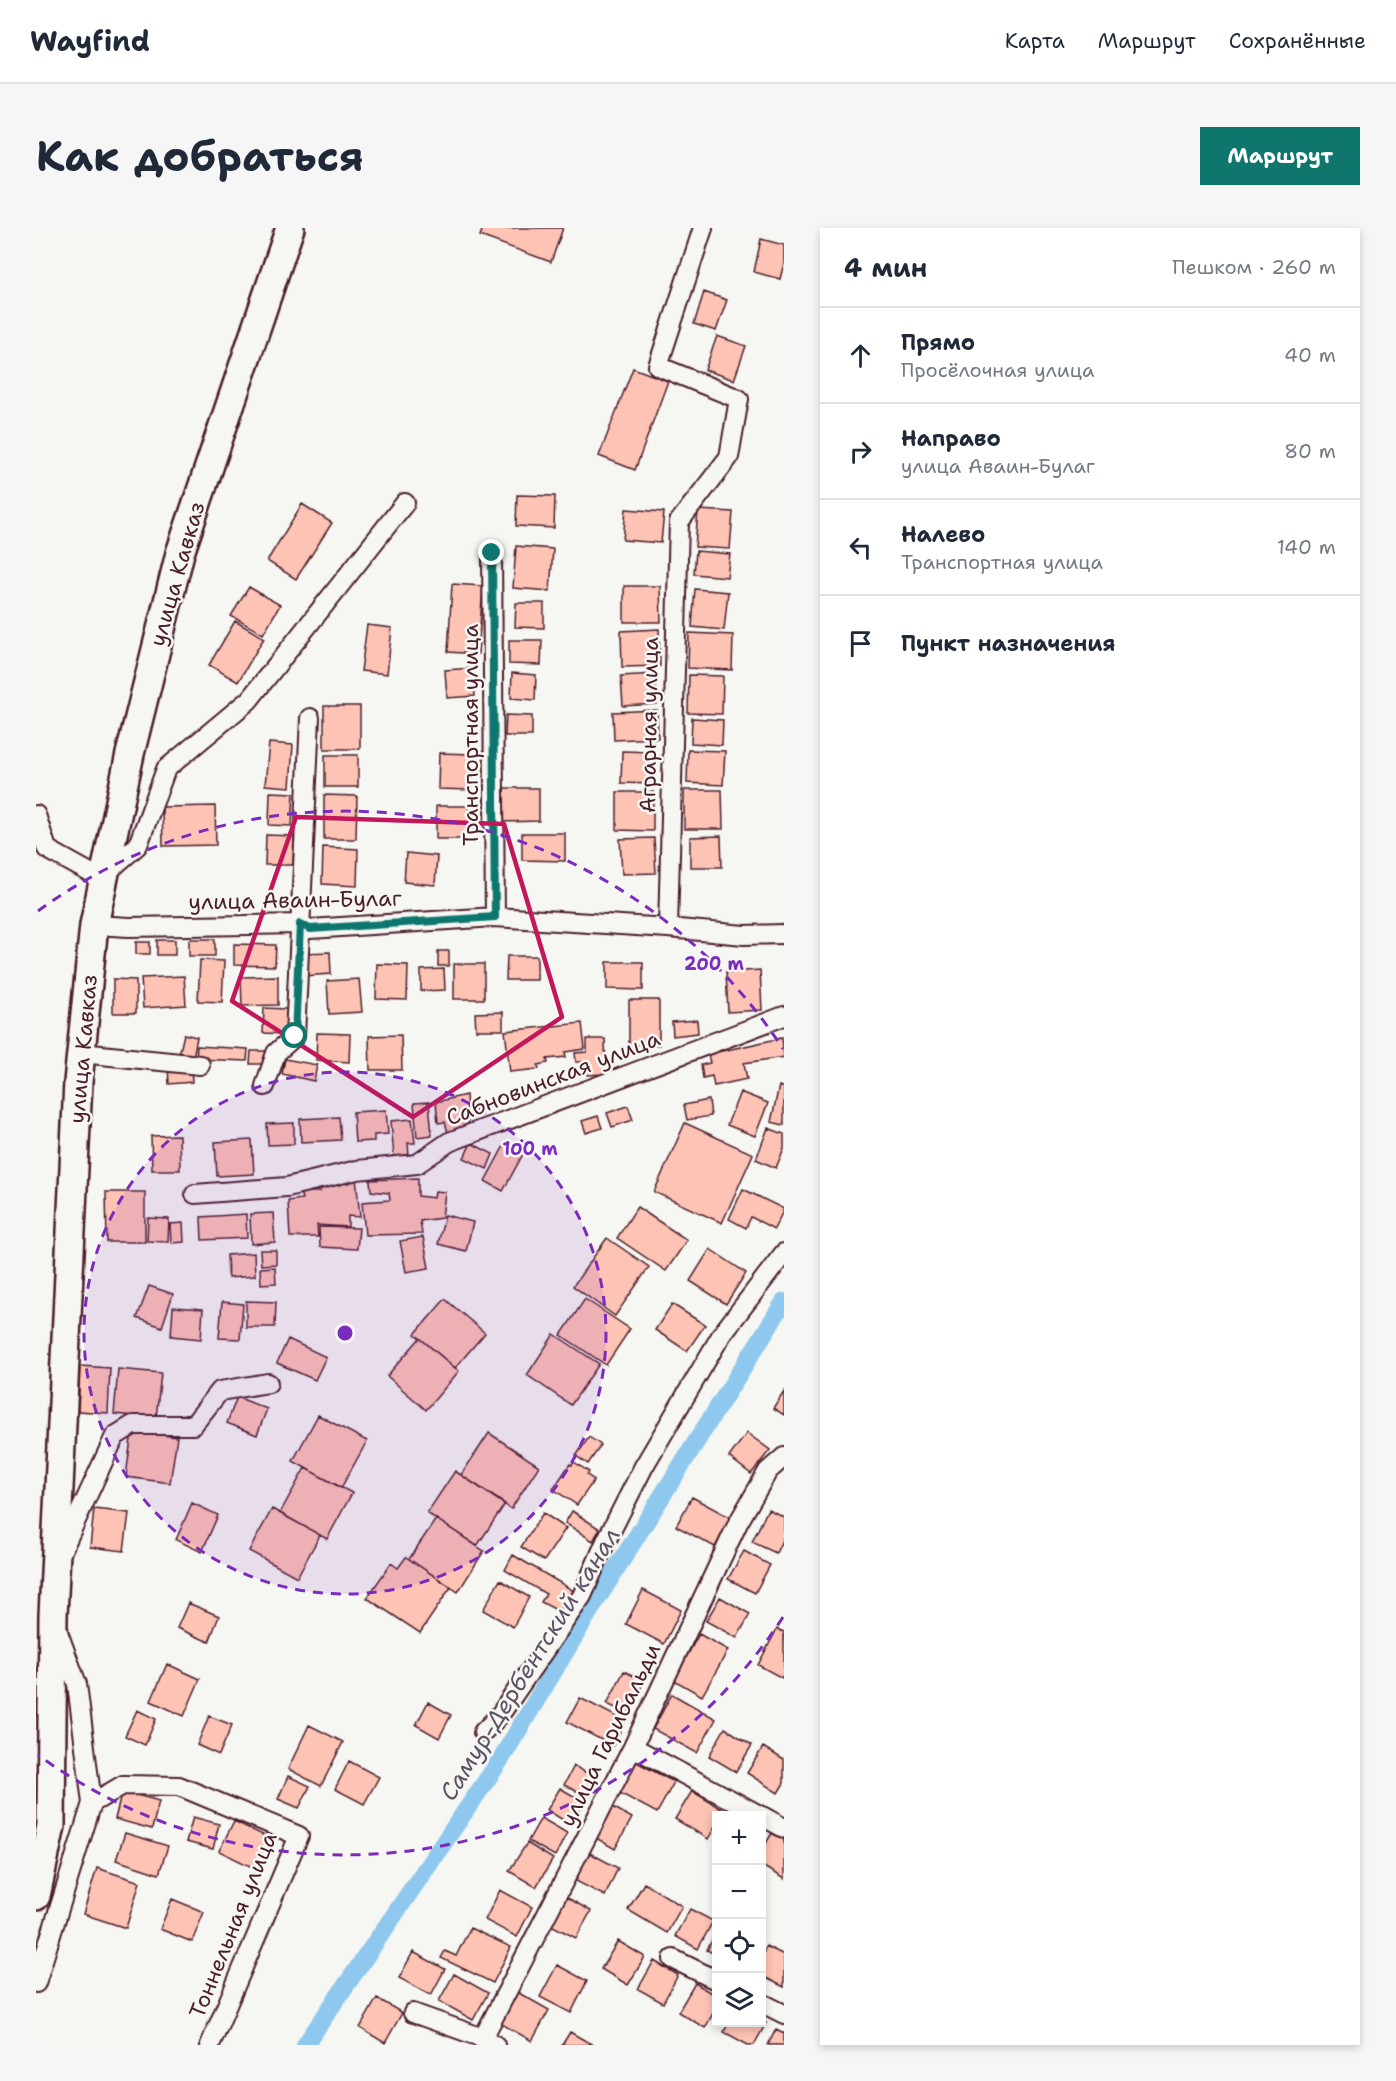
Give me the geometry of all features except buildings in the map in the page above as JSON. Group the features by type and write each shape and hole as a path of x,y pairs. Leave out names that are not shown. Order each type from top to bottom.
{"highway":[{"name":"улица Кавказ","path":"36,1896 51,1826 53,1616 77,1094 94,925 130,754 180,553 290,228"}],"street":[{"name":"Аграрная улица","path":"668,928 679,522 729,457 739,399 658,366 703,228"},
{"path":"36,815 47,849 104,877 138,845 166,769 249,700 405,503"},
{"name":"Транспортная улица","path":"492,553 495,917"},
{"path":"265,1086 276,1053 295,1036 310,718"},
{"name":"улица Аваин-Булаг","path":"94,925 129,927 300,924 310,929 495,917 744,935 784,934"},
{"name":"Сабновинская улица","path":"195,1194 287,1187 357,1170 417,1164 449,1142 784,1016"},
{"path":"81,1053 200,1065"},
{"path":"483,1732 500,1716 582,1596 606,1540 645,1466 722,1334 784,1254"},
{"path":"56,1565 114,1436 133,1425 193,1425 220,1392 268,1383"},
{"name":"улица Гарибальди","path":"489,2042 633,1747 738,1523 768,1471 784,1457"},
{"path":"36,1983 92,1803 77,1684 53,1616"},
{"path":"633,1747 752,1811"},
{"name":"Тоннельная улица","path":"92,1803 123,1785 179,1786 299,1836 210,2045"},
{"path":"766,1819 784,1828"},
{"path":"673,1959 712,1978"},
{"path":"766,2005 784,2014"},
{"path":"413,2013 489,2042"}],"highlighted area":[{"path":"296,817 504,824 562,1017 413,1117 232,1001"}],"waterway":[{"name":"Самур-Дербентский канал","path":"305,2045 501,1759 591,1609 784,1302"}],"route":[{"path":"295,1036 300,924 310,929 495,917 492,553"}]}
